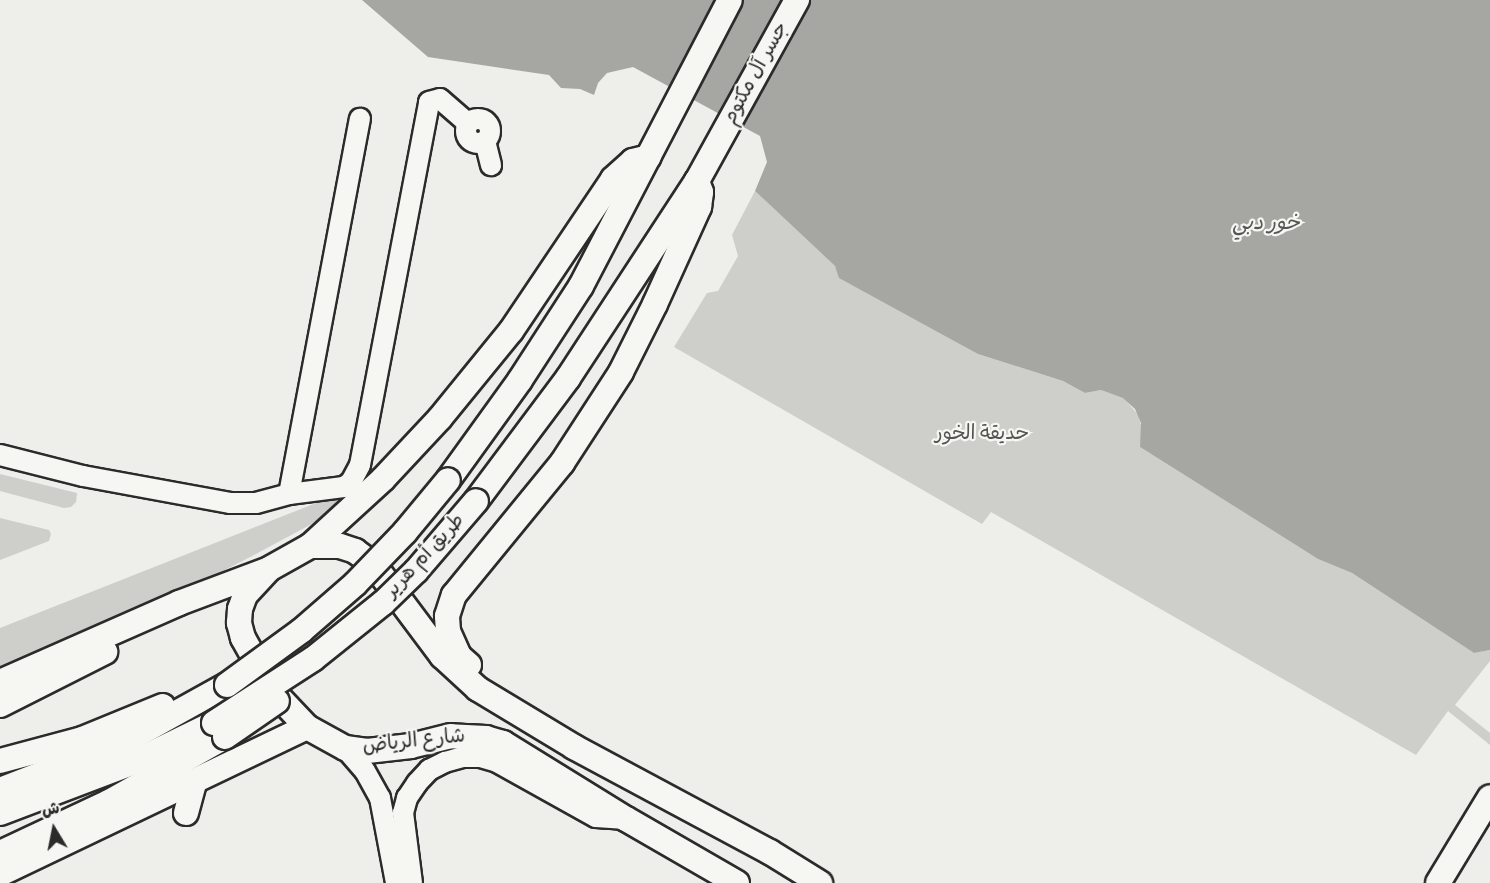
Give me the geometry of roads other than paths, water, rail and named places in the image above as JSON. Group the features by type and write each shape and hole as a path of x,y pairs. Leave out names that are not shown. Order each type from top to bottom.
{"main road":[{"name":"طريق أم هرير","path":"0,790 124,742 221,690 301,631 356,584 405,532 448,480 520,380 563,315 650,158 730,0"},
{"name":"جسر آل مكتوم","path":"716,147 797,0"},
{"name":"طريق أم هرير","path":"220,730 306,681 314,668 313,659 392,595 447,537 568,378 697,181 716,147"},
{"path":"310,546 383,479 440,418 511,331 613,179 633,161 650,158"},
{"path":"574,747 549,716 470,666 459,656 448,631 449,609 459,587 562,463 621,372 656,304 699,207 701,192 697,181"},
{"name":"شارع الرياض","path":"737,883 626,819 503,743 468,736 451,736 389,750 345,748 308,727 272,690 243,638 239,623 240,609 245,594 269,569 310,546 340,546 355,551 374,565 426,636 459,673 497,701 574,747 770,852 820,883"},
{"path":"0,682 160,611 269,569"},
{"path":"0,705 139,636 152,625 160,611"},
{"path":"0,760 102,732 185,697 221,690"},
{"path":"0,874 308,727"},
{"path":"0,813 220,730"},
{"path":"0,853 109,802 220,730"},
{"path":"186,813 194,783"},
{"path":"1438,883 1488,801"}],"street":[{"path":"0,455 83,476 230,503 256,503 289,494 344,488 356,474 429,102 440,99 468,123 475,118 488,122 491,130 485,141 491,165"},
{"path":"289,494 360,119"},
{"path":"345,748 365,771 380,798 396,883"},
{"path":"412,883 403,813 417,783 429,770 445,762 471,757 497,762 596,817 626,819"}],"water":[{"name":"خور دبي","path":"362,0 1490,0 1490,650 1474,653 1352,573 1318,559 1140,447 1141,423 1135,409 1123,398 1101,390 1085,393 1063,381 978,354 839,278 835,266 755,191 767,162 760,136 633,67 607,73 598,83 594,95 580,89 561,88 549,75 428,57"}],"park label":[{"name":"حديقة الخور","path":"982,435"}]}
